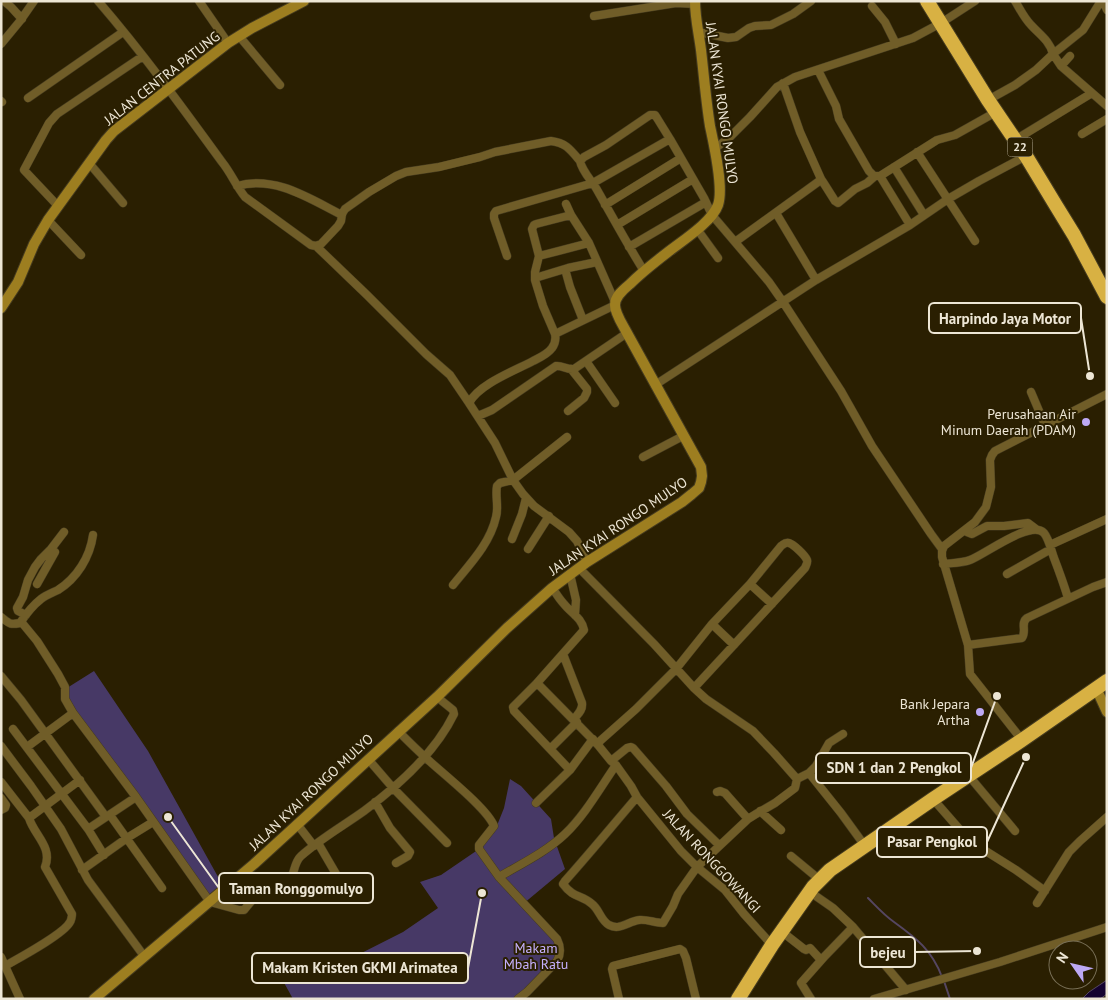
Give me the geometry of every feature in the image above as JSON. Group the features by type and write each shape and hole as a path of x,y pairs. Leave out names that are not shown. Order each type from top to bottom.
{"highway":[{"name":"22","path":"927,1 992,106 1026,156 1106,291"},
{"path":"738,999 781,931 810,892 830,870 1101,685"}],"street":[{"path":"4,1 22,19"},
{"path":"1,44 34,1"},
{"path":"98,1 169,90 229,171 245,197 307,243 316,246 361,288 426,354 450,375 495,443 513,480 526,498 570,532 577,541 576,615"},
{"path":"200,1 228,43"},
{"path":"698,32 728,38 736,37 749,28 771,25 811,1"},
{"path":"714,149 750,117 777,87 783,83 795,77 913,38 975,1"},
{"path":"1014,1 1029,24 1048,42 1061,66 1107,106"},
{"path":"783,83 800,132 820,179 837,203 856,189 936,140 955,136 1083,30 1102,1 1107,10"},
{"name":"JALAN CENTRA PATUNG","path":"1,308 18,282 34,244 48,220 114,131 228,43 299,3"},
{"path":"594,16 676,3 695,3"},
{"name":"JALAN KYAI RONGO MULYO","path":"94,999 254,864 552,588 578,568 682,502 699,488 702,476 701,467 627,333 617,313 615,303 623,290 644,270 697,229 712,215 717,207 720,192 707,107 695,3"},
{"path":"872,6 884,22 896,44"},
{"path":"28,98 124,32"},
{"path":"239,36 280,84"},
{"path":"58,206 24,170 46,128 57,114 143,56"},
{"path":"1061,66 1070,56"},
{"path":"818,70 836,106 840,119 869,171 878,176 910,225"},
{"path":"1015,140 1092,93"},
{"path":"580,161 650,115 657,118 712,215 769,282 783,302 840,391 872,446 942,549 943,564 968,644 970,674 1022,740"},
{"path":"1082,134 1107,119"},
{"path":"507,256 494,218 496,211 593,183 670,138"},
{"path":"316,246 321,244 338,226 345,209 396,176 406,172 439,167 495,152 550,141 559,142 566,146 580,161 644,270"},
{"path":"917,152 975,241"},
{"path":"655,385 816,280 910,225 948,199 1026,156"},
{"path":"605,204 681,158"},
{"path":"89,163 122,203"},
{"path":"894,167 924,215"},
{"path":"736,242 820,179"},
{"path":"617,226 693,180"},
{"path":"237,186 256,183 275,184 342,215"},
{"path":"629,247 706,202"},
{"path":"556,334 615,303 589,243 566,204"},
{"path":"776,213 816,280"},
{"path":"469,404 474,397 496,380 537,359 550,351 554,346 556,334 543,306 535,278 539,256 532,229 534,225 571,214"},
{"path":"48,220 81,255"},
{"path":"697,229 718,258"},
{"path":"539,256 589,243"},
{"path":"535,278 597,262"},
{"path":"565,269 583,320"},
{"path":"571,369 627,333"},
{"path":"586,361 615,403"},
{"path":"478,416 492,410 559,365 571,369 587,389 584,398 568,411"},
{"path":"1031,392 1046,425"},
{"path":"942,549 978,518 986,507 991,487 990,460 993,453 1107,394"},
{"path":"642,457 683,436"},
{"path":"452,585 480,552 488,537 496,516 497,486 500,483 513,480 567,437"},
{"path":"512,539 526,498"},
{"path":"528,549 548,516"},
{"path":"1007,574 1050,547 1107,519"},
{"path":"966,529 967,532 972,534 987,526 1028,523 1044,533 1068,598"},
{"path":"943,564 970,561 996,545 1036,529"},
{"path":"26,615 17,608 23,597 28,580 41,559 64,532"},
{"path":"1,617 9,624 20,623 32,606 43,597 63,586 75,574 88,555 93,535"},
{"path":"536,803 596,742 636,709 676,669 712,624 750,584 783,544 789,543 799,550 806,558 806,565 694,688"},
{"path":"38,584 55,552"},
{"path":"578,568 654,644 694,688 706,699 753,731 797,779 796,788 748,819 697,867 678,894 664,921 661,923 641,920 617,928 605,922 594,905 571,893 563,884 637,797"},
{"path":"968,644 1020,638 1024,635 1023,626 1025,620 1068,598 1107,582"},
{"path":"750,584 772,604"},
{"path":"552,588 562,602 583,624 584,630 516,703 513,709 517,716 570,770"},
{"path":"20,623 27,628 37,641 58,674 65,687 65,699 73,713 136,797 210,902 239,910 244,910 262,892 285,886 293,877 296,863 300,857 376,802 407,776 425,757 454,714 453,710 437,696"},
{"path":"712,624 734,645"},
{"path":"550,749 575,721 583,707 563,654"},
{"path":"1,676 127,838 162,888"},
{"name":"JALAN RONGGOWANGI","path":"537,682 596,742 681,851 725,890 772,945"},
{"path":"1101,685 1107,712"},
{"path":"27,747 73,713"},
{"path":"13,728 88,829 104,855"},
{"path":"398,731 478,805 492,821 494,826 478,847 499,877 557,940 560,946 560,955 554,965 518,999"},
{"path":"797,779 809,773 816,766 829,743 843,734"},
{"path":"1,746 61,829 88,880 144,956"},
{"path":"499,877 552,845 566,833 590,804 613,763 627,748 631,747 666,786 687,814 719,845"},
{"path":"368,759 446,843"},
{"path":"809,773 865,846"},
{"path":"969,776 1014,831"},
{"path":"29,818 80,780"},
{"path":"1,782 29,818 42,840 47,857 45,867 72,914 70,922 57,934 5,966"},
{"path":"716,792 725,793 748,819"},
{"path":"88,829 136,797"},
{"path":"1,798 6,805 1,810"},
{"path":"933,799 973,843 1045,891"},
{"path":"376,802 390,828 410,852 408,856 396,863"},
{"path":"760,811 780,830"},
{"path":"1038,903 1069,852 1107,817"},
{"path":"82,870 153,822"},
{"path":"297,824 316,844 339,879"},
{"path":"791,856 820,880"},
{"path":"810,892 833,908 853,927 906,990"},
{"path":"811,999 801,983 853,927"},
{"path":"874,999 898,996 906,990 939,979 1031,953 1107,927"},
{"path":"781,931 804,949 810,948 822,960"},
{"path":"619,999 612,966 680,949 686,958 696,999"},
{"path":"1,957 20,999"}],"green space":[{"path":"94,671 148,751 222,884 208,897 67,700 67,688"},
{"name":"Makam Mbah Ratu","path":"510,779 521,786 551,819 554,838 565,869 523,904 557,940 559,955 517,999 293,999 282,979 309,962 318,975 403,932 438,908 420,882 441,875 482,847 496,828 504,808"}],"shaded area":[{"path":"1107,980 1107,994 1100,999 1082,999 1092,990 1098,990 1098,986"}],"waterway":[{"path":"868,898 922,945 933,959 942,977"},
{"path":"944,981 950,999"}],"place":[{"name":"Harpindo Jaya Motor","path":"1090,376"},
{"name":"Perusahaan Air Minum Daerah (PDAM)","path":"1086,422"},
{"name":"SDN 1 dan 2 Pengkol","path":"997,696"},
{"name":"Bank Jepara Artha","path":"980,712"},
{"name":"Pasar Pengkol","path":"1026,757"},
{"name":"Taman Ronggomulyo","path":"168,817"},
{"name":"Makam Kristen GKMI Arimatea","path":"482,893"},
{"name":"bejeu","path":"977,951"}]}
